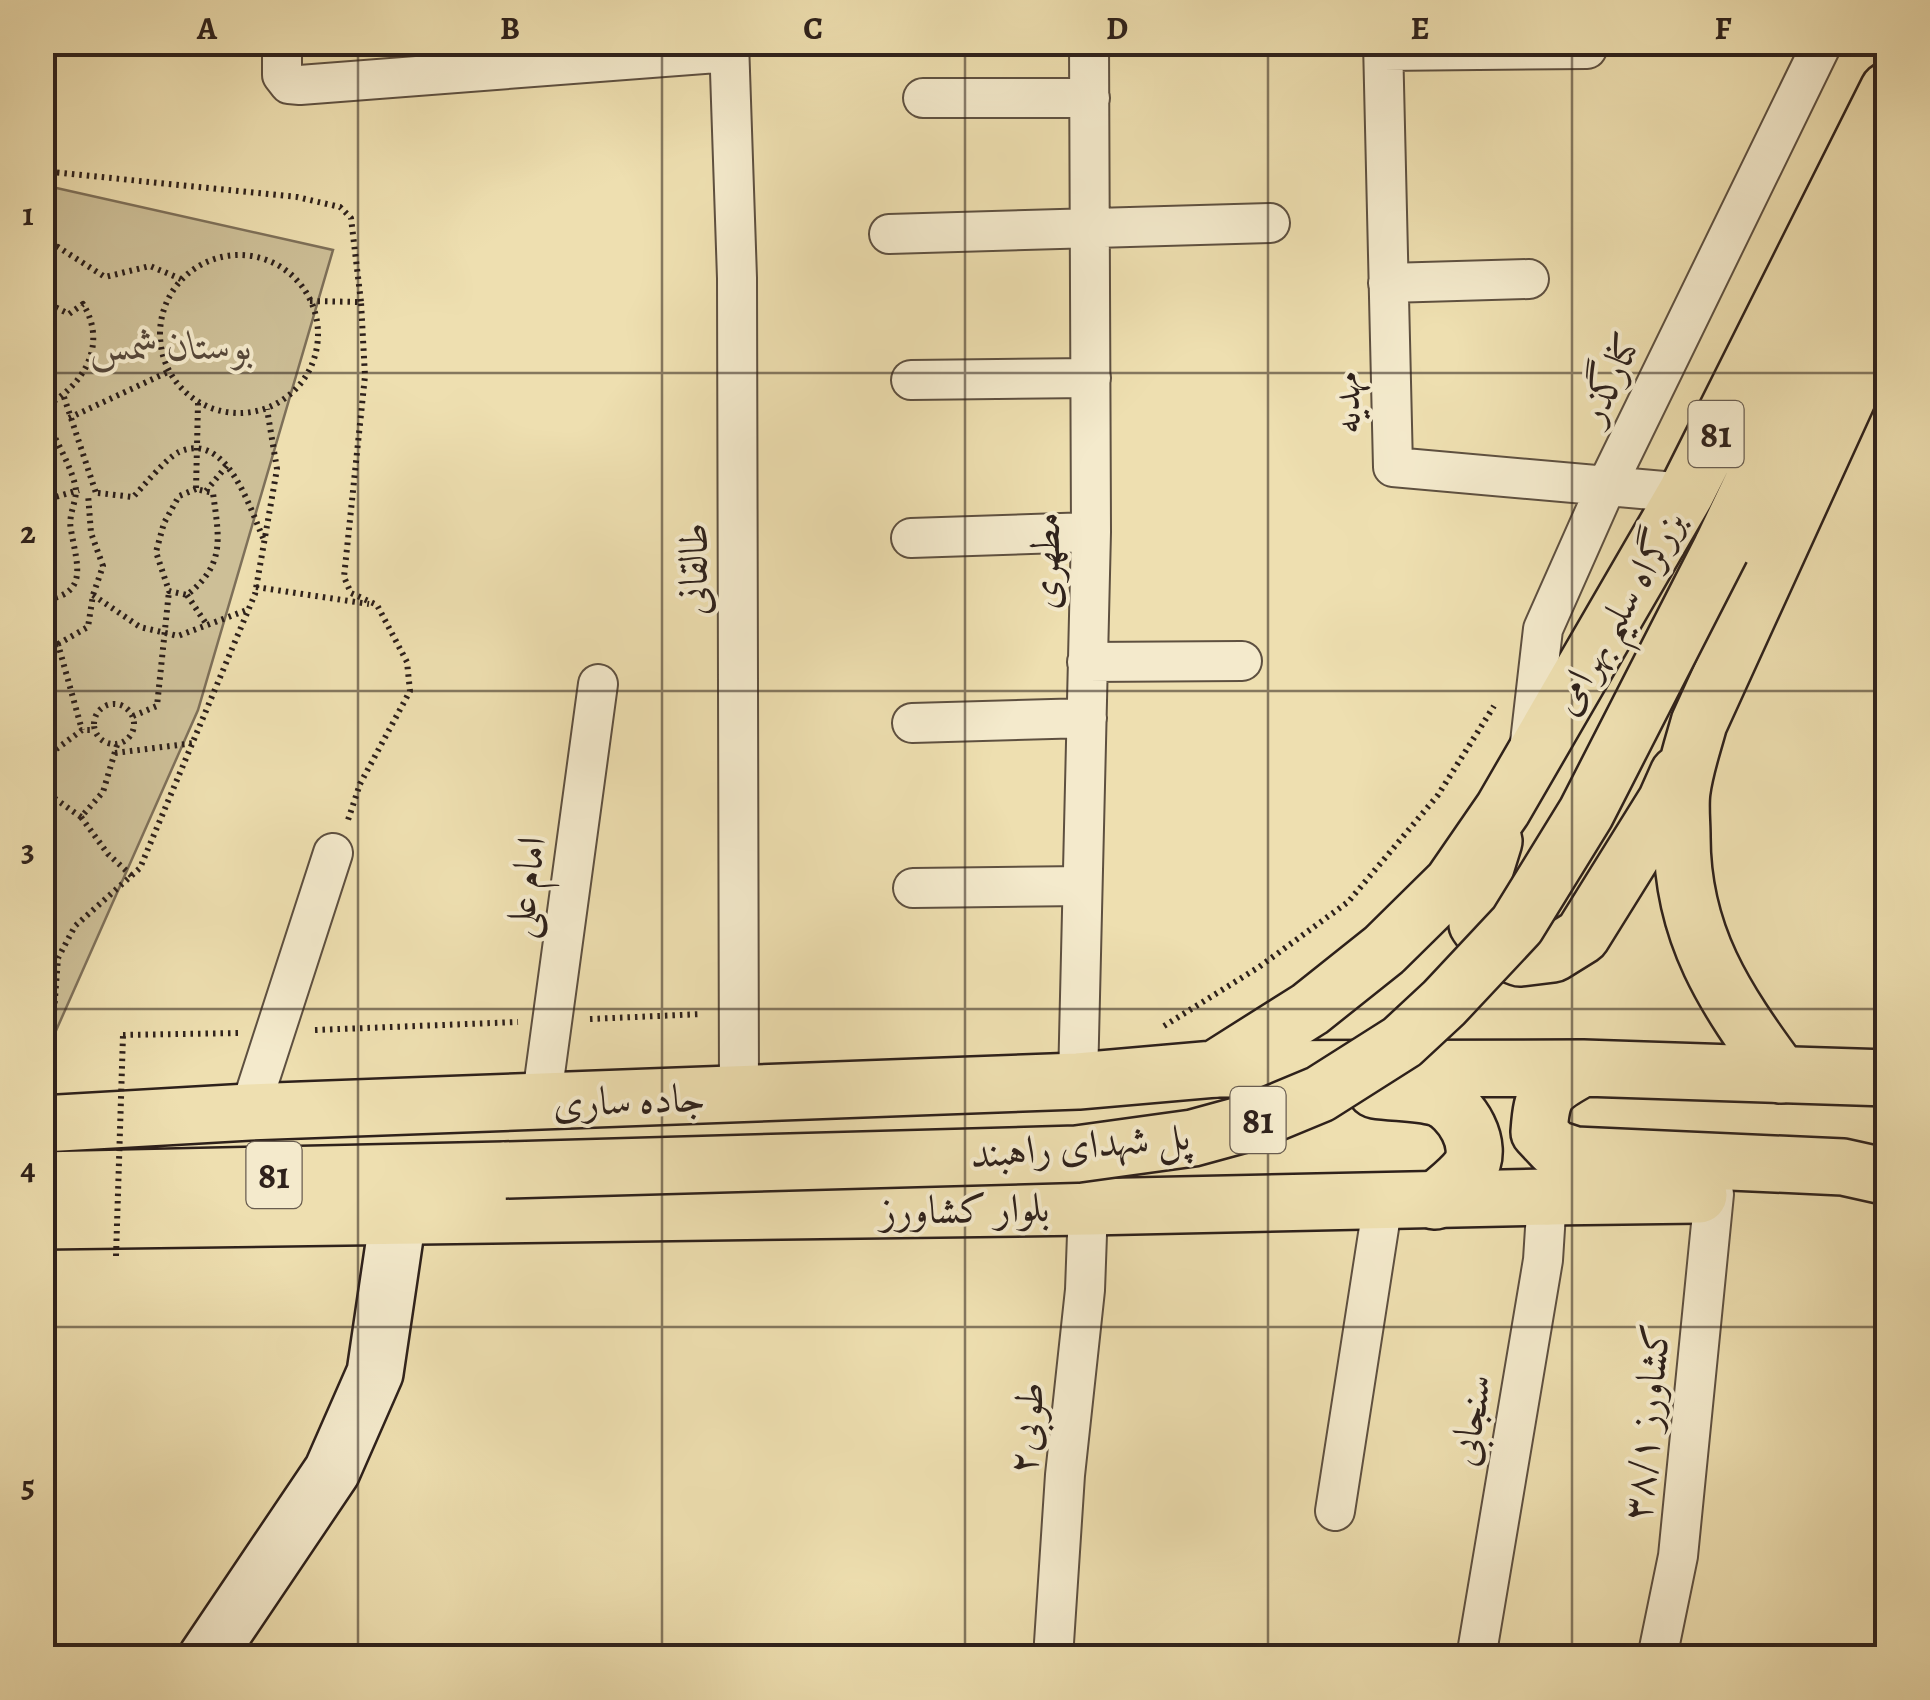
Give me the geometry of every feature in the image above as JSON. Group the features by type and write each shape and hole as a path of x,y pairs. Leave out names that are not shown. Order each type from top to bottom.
{"main road":[{"name":"بزرگراه سلیم بهرامی","path":"1515,789 1686,493 1888,90"},
{"name":"پل شهدای راهبند","path":"42,1180 1076,1154 1194,1138 1255,1121 1320,1094 1402,1042 1517,924 1586,813 1721,549 1888,199"},
{"path":"1515,789 1480,886 1477,924 1494,948 1520,958 1553,954 1582,936 1666,801 1888,310"},
{"path":"1699,723 1682,792 1682,878 1703,949 1736,1014 1781,1075"},
{"name":"81","path":"1215,1069 1310,1009 1384,950 1452,883 1515,789"},
{"path":"1583,1068 1556,1083 1541,1100 1538,1132 1554,1148 1575,1155 1843,1168 1888,1177"},
{"path":"1215,1069 1583,1068 1888,1078"},
{"path":"1215,1069 1438,1098 1458,1112 1470,1132 1474,1158 1468,1169 1409,1201"},
{"name":"جاده ساری","path":"44,1124 250,1112 1078,1081 1215,1069"},
{"name":"بلوار کشاورز","path":"42,1222 1888,1192"}],"street":[{"path":"282,42 282,75 289,84 467,57 730,47"},
{"name":"مطهری","path":"1078,1081 1091,532 1089,42"},
{"name":"کنارگذر","path":"1515,789 1543,629 1606,487 1823,42"},
{"name":"طالقانی","path":"730,47 737,298 739,1095"},
{"path":"1383,47 1587,49"},
{"name":"مهدیه","path":"1383,47 1393,468 1686,493"},
{"path":"923,98 1090,98"},
{"path":"889,234 1270,223"},
{"path":"1388,283 1529,279"},
{"path":"1804,490 1888,362"},
{"path":"911,380 1091,378"},
{"path":"911,538 1091,532"},
{"path":"1087,662 1242,661"},
{"name":"امام علی","path":"541,1103 598,684"},
{"path":"912,724 1087,718"},
{"path":"250,1112 333,852"},
{"path":"914,888 1082,886"},
{"name":"کشاورز ۳۸/۱","path":"1658,1658 1678,1556 1714,1194"},
{"name":"سنجابی","path":"1476,1658 1543,1260 1548,1197"},
{"path":"1334,1511 1409,1201"},
{"name":"طوبی۲","path":"1053,1658 1065,1476 1085,1290 1088,1207"},
{"path":"206,1658 332,1471 375,1373 398,1217"}],"path":[{"path":"42,171 297,196 340,207 351,218 362,302 364,376 344,577 351,593 376,605 407,662 410,691 360,784 333,852"},
{"path":"42,244 58,247 105,277 150,266 181,279"},
{"path":"246,254 280,265 306,290 319,323 315,358 297,390 268,409 232,414 198,403 172,378 160,345 163,309 181,279 210,259 246,254"},
{"path":"310,301 362,302"},
{"path":"42,304 47,302 68,314 82,304 92,320 93,354 64,397 42,410 76,488 69,525 80,564 70,594 42,600"},
{"path":"69,418 170,371"},
{"path":"64,397 98,493"},
{"path":"196,488 198,403"},
{"path":"44,1124 58,958 75,926 140,868 256,587 277,469 268,409"},
{"path":"42,501 76,488 88,494 132,497 178,452 197,450 228,463 264,541"},
{"path":"206,491 228,463"},
{"path":"133,716 157,706 169,590 156,552 164,523 179,496 196,488 213,492 219,546 210,573 186,595"},
{"path":"42,647 58,644 88,627 104,566 90,533 88,494"},
{"path":"256,587 376,605"},
{"path":"169,590 186,595 208,625"},
{"path":"94,596 140,628 178,636 248,610"},
{"path":"58,644 82,730"},
{"path":"1152,1033 1259,968 1348,902 1438,795 1501,696"},
{"path":"133,716 122,705 109,704 96,716 95,736 116,749 194,743"},
{"path":"80,817 104,792 116,749 129,739 133,716"},
{"path":"94,730 82,730 46,756 47,793 80,817 108,854 132,876"},
{"path":"116,1256 123,1036 739,1013"}],"green space":[{"name":"بوستان شمس","path":"43,185 333,250 198,710 43,1060"}]}
